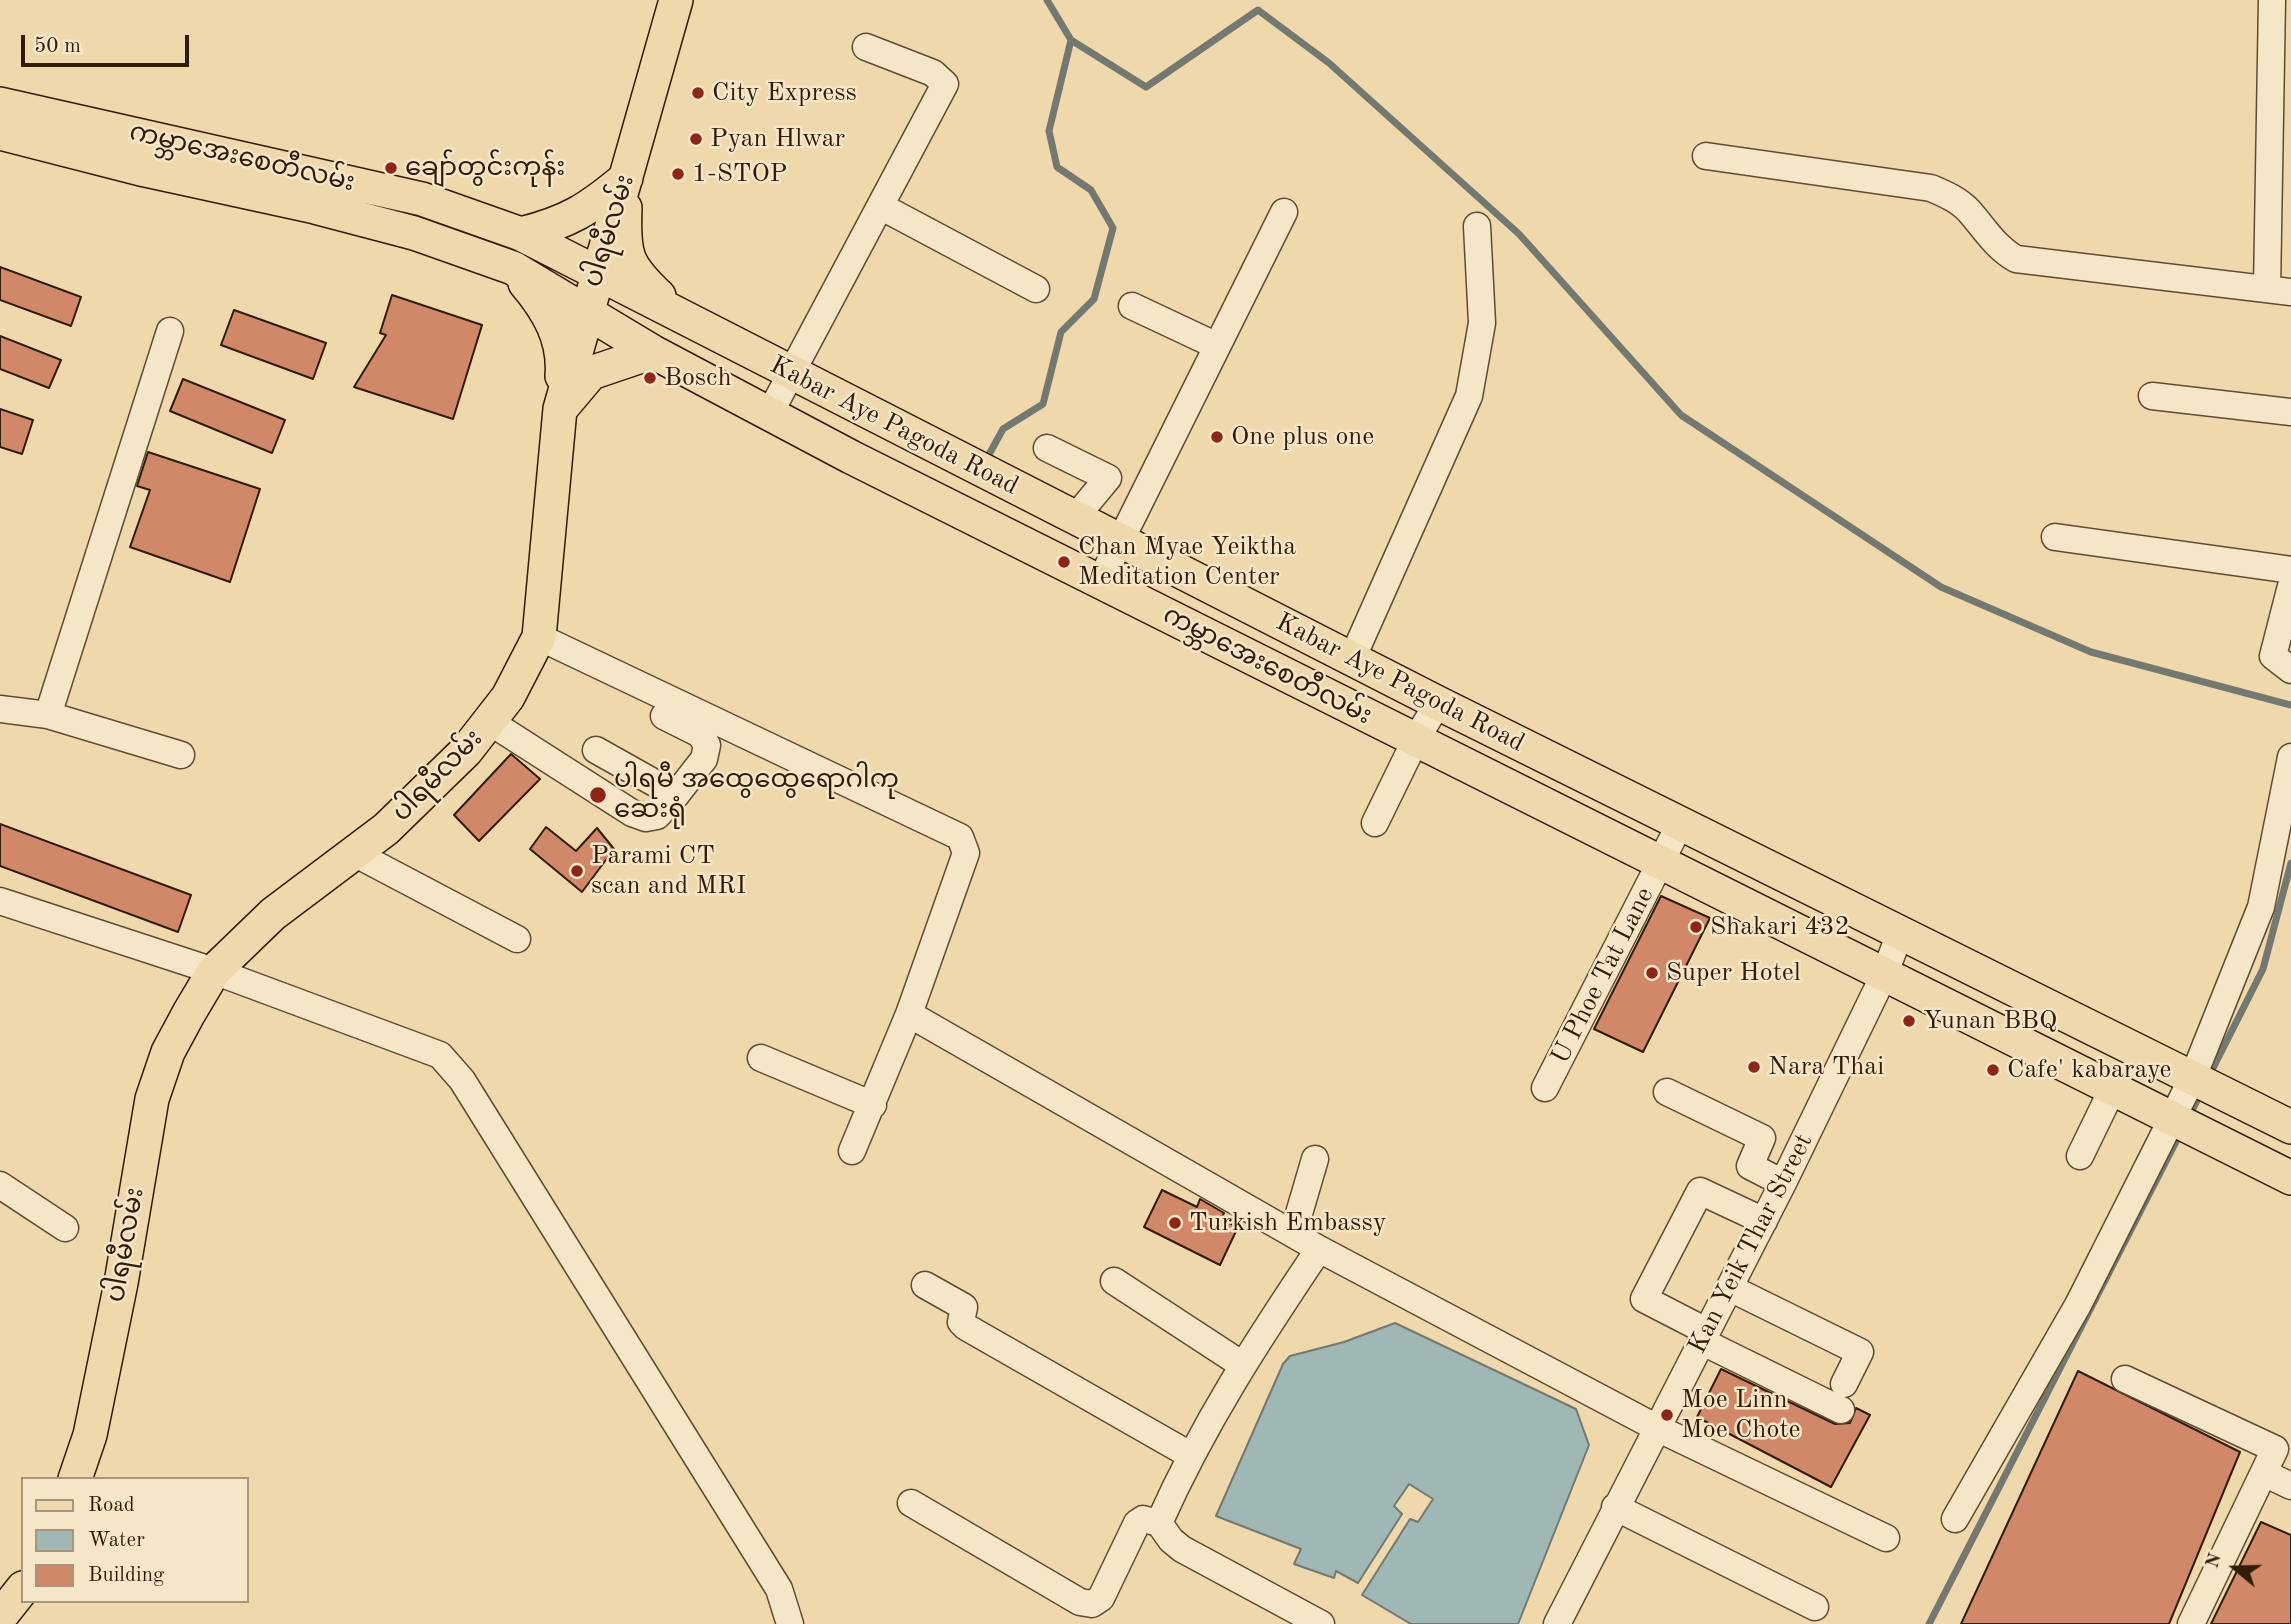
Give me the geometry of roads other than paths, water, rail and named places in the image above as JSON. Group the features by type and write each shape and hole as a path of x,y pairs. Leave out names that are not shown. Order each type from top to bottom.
{"main road":[{"name":"ပါရမီလမ်း","path":"76,1477 90,1435 108,1346 152,1099 168,1052 214,971 273,914 406,810 466,751 509,697 536,644 560,410 676,0"},
{"name":"ကမ္ဘာအေးစေတီလမ်း","path":"0,104 149,154 315,207 389,226 513,268 653,352 850,457 2182,1123 2286,1164"},
{"name":"ကမ္ဘာအေးစေတီလမ်း","path":"0,133 149,154 422,199 522,234 597,272"},
{"path":"522,234 559,224 591,207 626,178"},
{"path":"626,178 624,234 632,270 678,314"},
{"path":"513,268 542,303 555,327 564,355 560,410"},
{"name":"Kabar Aye Pagoda Road","path":"597,272 1074,519 1438,703 2291,1127"},
{"path":"560,410 591,373 653,352"},
{"path":"850,457 872,415"},
{"path":"0,1617 21,1591"}],"street":[{"path":"1706,156 1931,188 1953,197 1968,210 2000,250 2016,259 2279,291 2273,0"},
{"path":"770,413 882,207 945,84 933,72 866,47"},
{"path":"882,207 1036,289"},
{"path":"1100,582 1215,345 1284,212"},
{"path":"1352,659 1469,396 1482,323 1477,226"},
{"path":"1132,306 1215,345"},
{"path":"47,715 170,331"},
{"path":"2152,396 2291,412"},
{"path":"1047,448 1108,478 1074,519"},
{"path":"2055,537 2291,570"},
{"path":"2291,586 2273,656 2291,670"},
{"path":"490,722 632,813 646,818 657,816 704,759 707,745 700,734 536,644"},
{"path":"536,644 960,837 967,853 909,1014 852,1151"},
{"path":"1375,823 1415,741 1438,703"},
{"path":"0,709 47,715 181,755"},
{"path":"596,750 676,795"},
{"path":"1955,1519 2182,1123 2193,1077 2261,906 2283,839 2291,757"},
{"name":"U Phoe Tat Lane","path":"1545,1088 1680,824"},
{"path":"354,853 517,939"},
{"path":"0,901 214,971 440,1055 463,1080 779,1589 790,1624"},
{"name":"Kan Yeik Thar Street","path":"1556,1624 1615,1507 1659,1429 1783,1183 1885,974 1900,933"},
{"path":"909,1014 1320,1249 1659,1429 1886,1538"},
{"path":"761,1058 873,1105"},
{"path":"2080,1156 2113,1088"},
{"path":"1667,1091 1762,1138 1750,1167 1783,1183"},
{"path":"1293,1234 1315,1159"},
{"path":"0,1185 65,1228"},
{"path":"1764,1221 1700,1191 1644,1299 1704,1336 1841,1410"},
{"path":"1159,1523 1190,1455 1241,1364 1320,1249"},
{"path":"1114,1281 1241,1364"},
{"path":"925,1285 964,1307 961,1322 966,1327 1190,1455"},
{"path":"1730,1288 1860,1352 1844,1384"},
{"path":"2124,1379 2275,1448 2191,1624"},
{"path":"2264,1473 2291,1486"},
{"path":"911,1503 1080,1602 1092,1604 1101,1598 1137,1523 1143,1519 1159,1523 1171,1541 1182,1549 1319,1624"},
{"path":"1615,1507 1815,1607"}],"water":[{"path":"1395,1323 1576,1409 1589,1445 1518,1624 1411,1624 1362,1595 1410,1519 1418,1522 1433,1499 1409,1484 1394,1506 1402,1514 1358,1583 1336,1571 1334,1578 1294,1564 1301,1549 1216,1516 1283,1364 1290,1356 1344,1342"}],"waterway":[{"path":"986,460 1003,429 1043,404 1061,332 1094,299 1113,228 1091,190 1057,167 1049,131 1071,40 1047,0"},
{"path":"1071,40 1146,87 1258,10 1329,63 1519,234 1681,415 1941,587 2091,652 2291,705"},
{"path":"2208,1078 2263,969 2291,863"},
{"path":"2188,1119 2201,1092"},
{"path":"1929,1624 2181,1132"}],"place":[{"name":"City Express","path":"698,93"},
{"name":"Pyan Hlwar","path":"696,139"},
{"name":"ချော်တွင်းကုန်း","path":"391,168"},
{"name":"1-STOP","path":"678,174"},
{"name":"Bosch","path":"650,378"},
{"name":"One plus one","path":"1217,437"},
{"name":"Chan Myae Yeiktha Meditation Center","path":"1064,562"},
{"name":"ပါရမီ အထွေထွေရောဂါကု ဆေးရုံ","path":"598,795"},
{"name":"Parami CT scan and MRI","path":"577,871"},
{"name":"Shakari 432","path":"1696,927"},
{"name":"Super Hotel","path":"1652,973"},
{"name":"Yunan BBQ","path":"1909,1021"},
{"name":"Nara Thai","path":"1754,1067"},
{"name":"Cafe' kabaraye","path":"1993,1070"},
{"name":"Turkish Embassy","path":"1175,1223"},
{"name":"Moe Linn Moe Chote","path":"1667,1415"}]}
